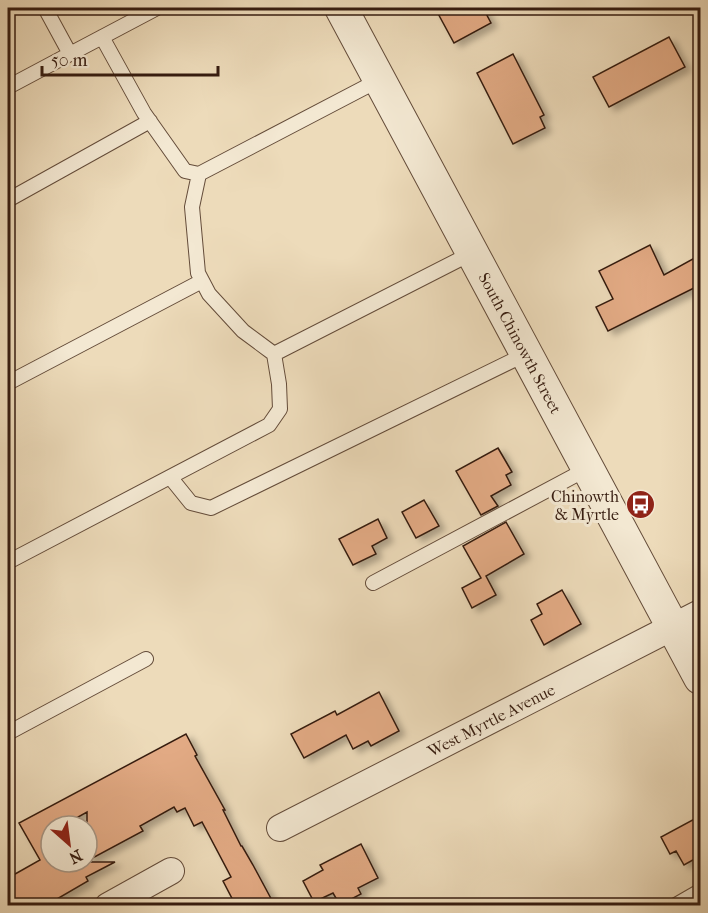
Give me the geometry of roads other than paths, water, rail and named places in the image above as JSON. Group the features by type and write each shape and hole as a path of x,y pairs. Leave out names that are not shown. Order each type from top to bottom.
{"street":[{"name":"South Chinowth Street","path":"341,8 700,678"},
{"name":"West Myrtle Avenue","path":"280,828 700,613"},
{"path":"108,906 171,871"}],"lane":[{"path":"45,8 70,54"},
{"path":"8,87 157,8"},
{"path":"102,37 150,122 185,171 199,174 379,80"},
{"path":"8,200 150,122"},
{"path":"8,562 269,425 280,409 274,354 243,331 209,294 198,273 192,207 199,174"},
{"path":"274,354 472,253"},
{"path":"8,384 202,281"},
{"path":"170,477 191,503 211,508 526,354"},
{"path":"373,583 587,469"},
{"path":"8,733 146,658"},
{"path":"674,906 700,891"}],"place":[{"name":"Chinowth & Myrtle","path":"640,505"}]}
